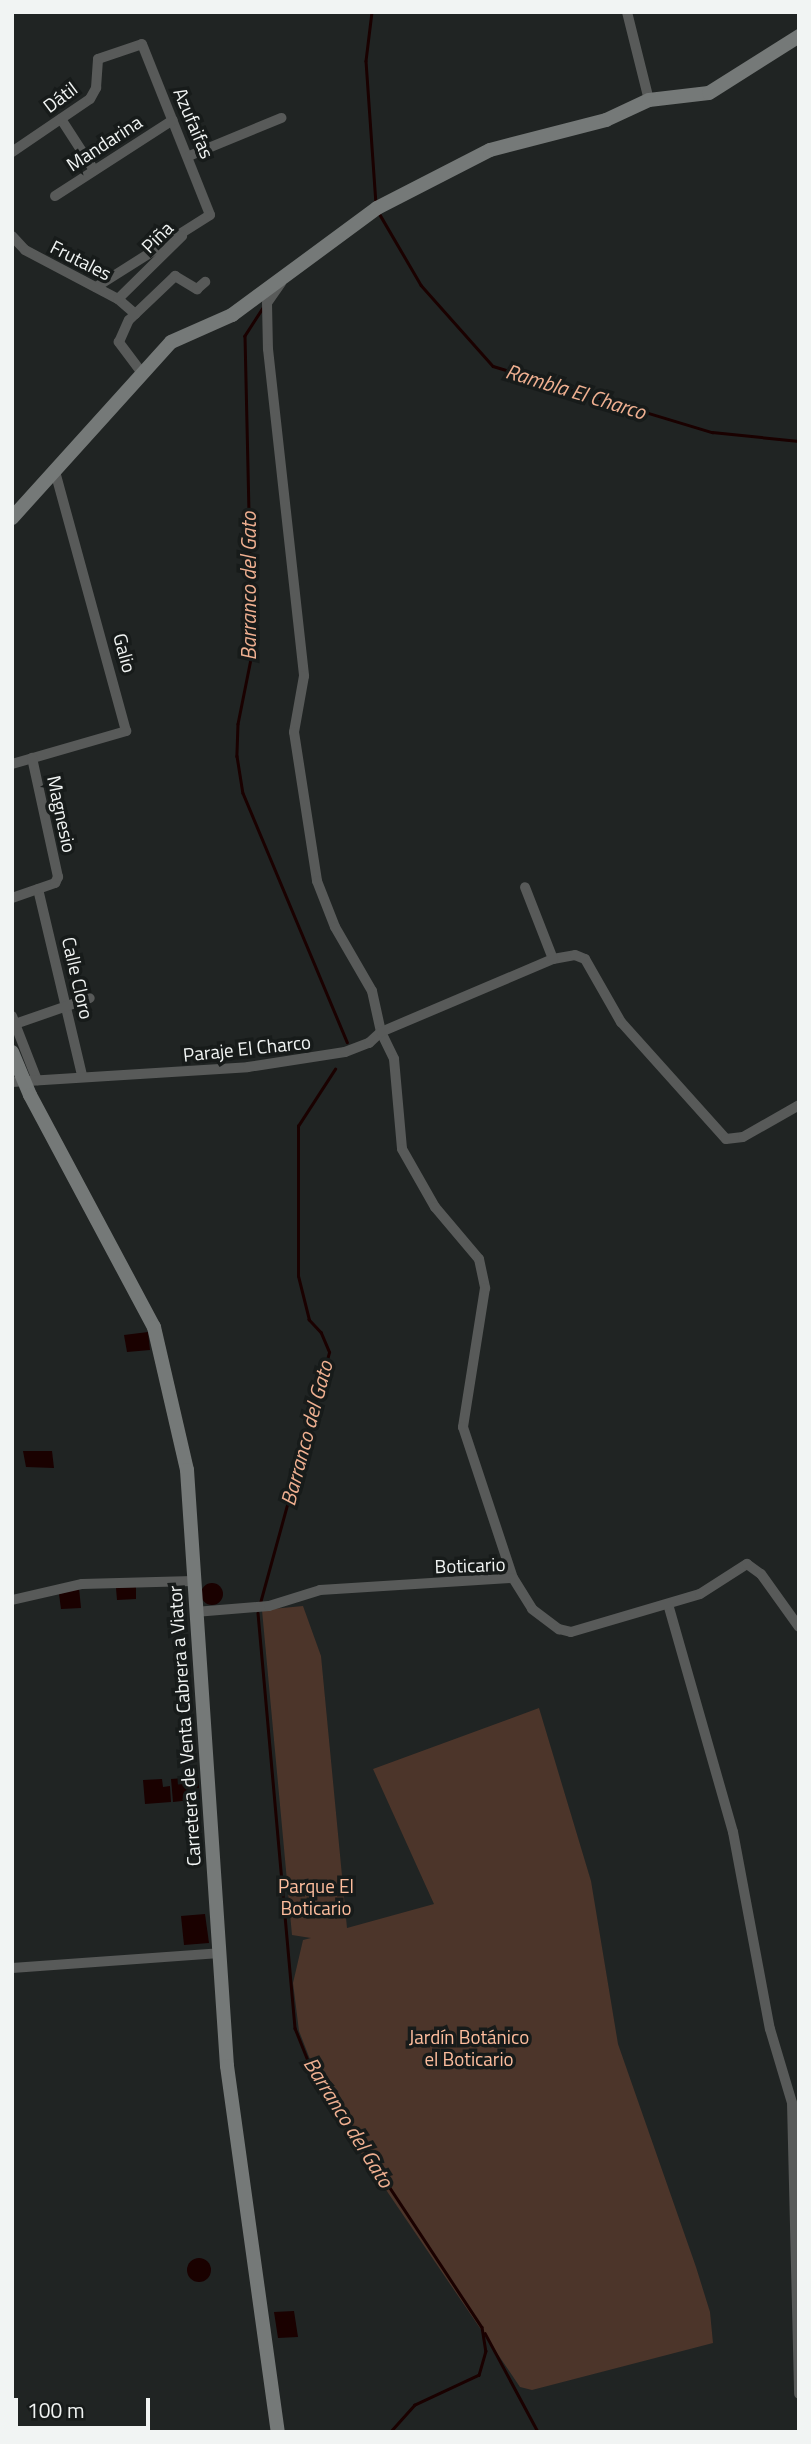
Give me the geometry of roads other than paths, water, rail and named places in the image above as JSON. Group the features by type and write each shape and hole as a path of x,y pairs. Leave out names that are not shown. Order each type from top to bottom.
{"street":[{"path":"627,12 649,100"},
{"path":"12,518 171,342 232,315 377,208 462,162 548,133 606,120 649,100 709,93 799,36"},
{"name":"Dátil","path":"12,152 93,94 95,61 142,44"},
{"name":"Azufaifas","path":"142,44 189,156 210,215 190,228"},
{"path":"189,156 281,118"},
{"path":"61,119 94,170"},
{"name":"Mandarina","path":"55,196 173,120"},
{"path":"96,287 190,228"},
{"name":"Piña","path":"118,299 190,228"},
{"name":"Frutales","path":"12,236 34,256 118,299 135,314"},
{"path":"287,275 267,303 304,676 295,732 317,881 335,927 372,991 381,1032 394,1059 402,1149 435,1206 479,1259 485,1288 463,1427 513,1578"},
{"path":"142,373 119,342 135,314 175,276 197,289 205,282"},
{"name":"Galio","path":"12,764 126,731 55,471"},
{"name":"Magnesio","path":"32,758 58,877 38,890"},
{"path":"524,887 553,959 575,955 585,959 621,1022 726,1139 743,1137 799,1105"},
{"path":"12,898 38,890"},
{"name":"Calle Cloro","path":"38,890 82,1075"},
{"name":"Paraje El Charco","path":"24,1081 82,1075 109,1079 323,1058 369,1043 381,1032 553,959"},
{"path":"24,1081 14,1020 90,998"},
{"name":"Carretera de Venta Cabrera a Viator","path":"12,1052 24,1081 154,1327 187,1470 228,2078 278,2432"},
{"name":"Boticario","path":"195,1612 270,1606 320,1590 513,1578 532,1609 564,1632 668,1604 715,1588 747,1564 753,1567 799,1627"},
{"path":"12,1600 82,1584 193,1581"},
{"path":"668,1604 733,1832 770,2029 792,2103 799,2394"},
{"path":"12,1968 219,1953"}],"waterway":[{"name":"Rambla El Charco","path":"372,12 366,61 376,204"},
{"name":"Rambla El Charco","path":"379,213 421,285 493,366 712,432 799,441"},
{"name":"Barranco del Gato","path":"265,305 245,336 252,654 238,724 237,756 243,793 347,1042"},
{"name":"Barranco del Gato","path":"260,1603 329,1352 321,1333 309,1320 298,1276 298,1126 335,1069"},
{"name":"Barranco del Gato","path":"258,1613 295,2028 311,2068 482,2327 486,2351 479,2375 415,2405 391,2432"},
{"path":"485,2333 538,2432"}],"park label":[{"name":"Parque El Boticario","path":"316,1897"},
{"name":"Jardín Botánico el Boticario","path":"469,2048"}]}
